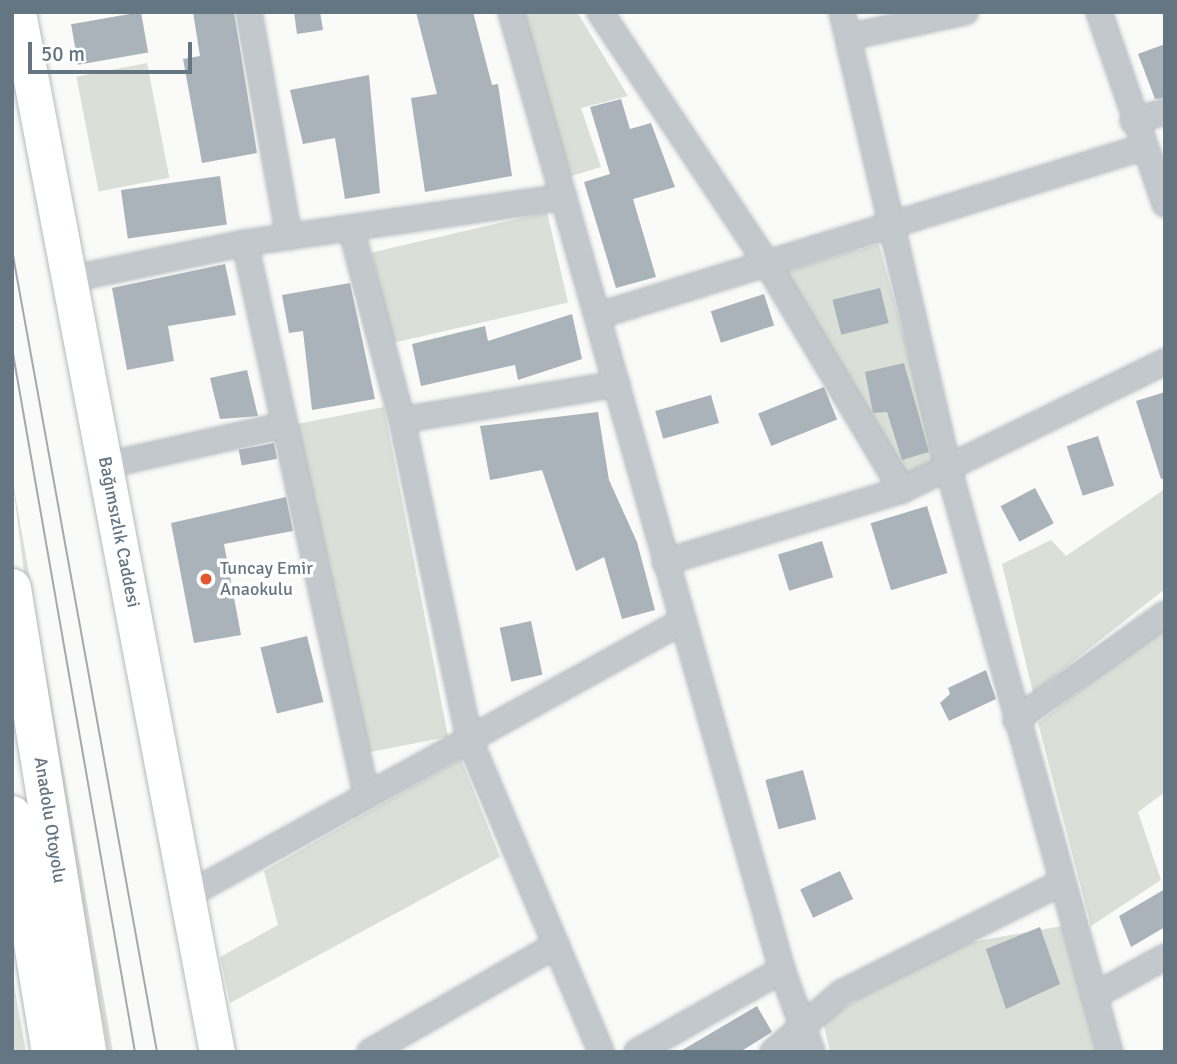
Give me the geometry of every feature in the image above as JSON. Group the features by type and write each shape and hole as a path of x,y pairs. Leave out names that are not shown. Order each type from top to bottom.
{"highway":[{"name":"Anadolu Otoyolu","path":"12,588 87,1052"},
{"name":"Anadolu Otoyolu","path":"12,815 51,1052"}],"main road":[{"name":"Bağımsızlık Caddesi","path":"18,12 65,280 107,465 217,1052"}],"street":[{"path":"249,12 289,236"},
{"path":"511,12 600,315 665,562 782,970 806,1041"},
{"path":"600,12 768,265 902,490"},
{"path":"842,12 949,470 1059,884 1110,1052"},
{"path":"848,37 965,12"},
{"path":"1099,12 1133,121 1165,204"},
{"path":"1133,121 1165,112"},
{"path":"600,315 1144,146"},
{"path":"65,280 244,243 564,197"},
{"path":"351,228 402,419 469,738 601,1052"},
{"path":"244,243 366,793"},
{"path":"665,562 902,490 949,470 1165,362"},
{"path":"402,419 617,384"},
{"path":"107,465 285,425"},
{"path":"1016,720 1165,614"},
{"path":"188,895 366,793 683,621"},
{"path":"773,1052 806,1041 841,993 1059,884"},
{"path":"370,1052 556,945"},
{"path":"1094,996 1165,957"},
{"path":"637,1052 782,970"}],"shaded area":[{"path":"523,12 577,12 628,96 581,108 601,167 568,177"},
{"path":"147,63 169,178 99,192 76,77"},
{"path":"547,212 568,303 393,343 372,252"},
{"path":"879,244 938,465 904,476 783,272"},
{"path":"384,407 448,737 360,754 296,424"},
{"path":"12,477 113,1052 108,1052 28,603"},
{"path":"1165,489 1165,589 1033,693 1002,564 1051,540 1066,556"},
{"path":"1165,626 1165,792 1138,812 1161,880 1091,926 1038,723"},
{"path":"461,759 500,857 230,1003 220,957 278,925 264,871"},
{"path":"1062,926 1097,1052 830,1052 823,1021 863,996 965,943"},
{"path":"12,971 17,1002 26,1052 12,1052"}],"building":[{"path":"141,12 148,52 78,65 71,24"},
{"path":"193,12 234,12 257,153 202,163 183,59 200,56"},
{"path":"294,12 320,12 323,30 297,34"},
{"path":"416,12 473,12 492,85 498,84 512,176 425,192 411,98 437,94"},
{"path":"1165,44 1165,98 1155,99 1138,54"},
{"path":"369,75 380,193 345,199 335,138 303,144 290,90"},
{"path":"621,99 630,129 651,123 675,187 633,199 656,277 616,288 584,182 610,174 590,107"},
{"path":"220,176 227,225 128,238 121,190"},
{"path":"225,264 236,315 168,326 174,361 127,370 112,288"},
{"path":"350,283 375,399 312,410 303,331 289,333 282,295"},
{"path":"880,288 889,323 841,335 832,300"},
{"path":"764,294 774,325 721,343 711,311"},
{"path":"572,314 582,359 518,380 515,365 421,386 412,344 485,326 488,341"},
{"path":"904,363 929,452 902,460 887,412 873,413 865,372"},
{"path":"247,370 258,416 220,419 210,378"},
{"path":"824,387 837,419 771,446 758,414"},
{"path":"1165,392 1165,478 1161,479 1136,401"},
{"path":"711,395 719,423 663,439 655,411"},
{"path":"598,412 609,480 637,542 655,610 622,619 604,557 576,571 542,470 490,480 480,426"},
{"path":"1098,436 1114,485 1083,496 1067,446"},
{"path":"274,443 277,459 242,466 239,450"},
{"path":"1035,488 1054,523 1019,542 1001,506"},
{"name":"Tuncay Emir Anaokulu","path":"286,497 293,531 224,544 241,635 194,643 171,523"},
{"path":"927,506 947,573 891,590 871,523"},
{"path":"822,541 833,577 789,591 778,554"},
{"path":"531,621 542,675 511,681 500,628"},
{"path":"307,636 323,702 277,714 260,648"},
{"path":"986,670 996,699 949,721 940,703 950,694 948,688"},
{"path":"803,770 816,819 779,829 765,780"},
{"path":"840,871 853,899 813,918 800,890"},
{"path":"1165,889 1165,927 1131,947 1119,916"},
{"path":"1040,927 1060,984 1006,1009 986,949"},
{"path":"757,1006 772,1032 740,1052 679,1052"}],"tram line":[{"path":"12,250 157,1052"},
{"path":"12,348 135,1052"}],"place":[{"name":"Tuncay Emir Anaokulu","path":"206,579"}]}
